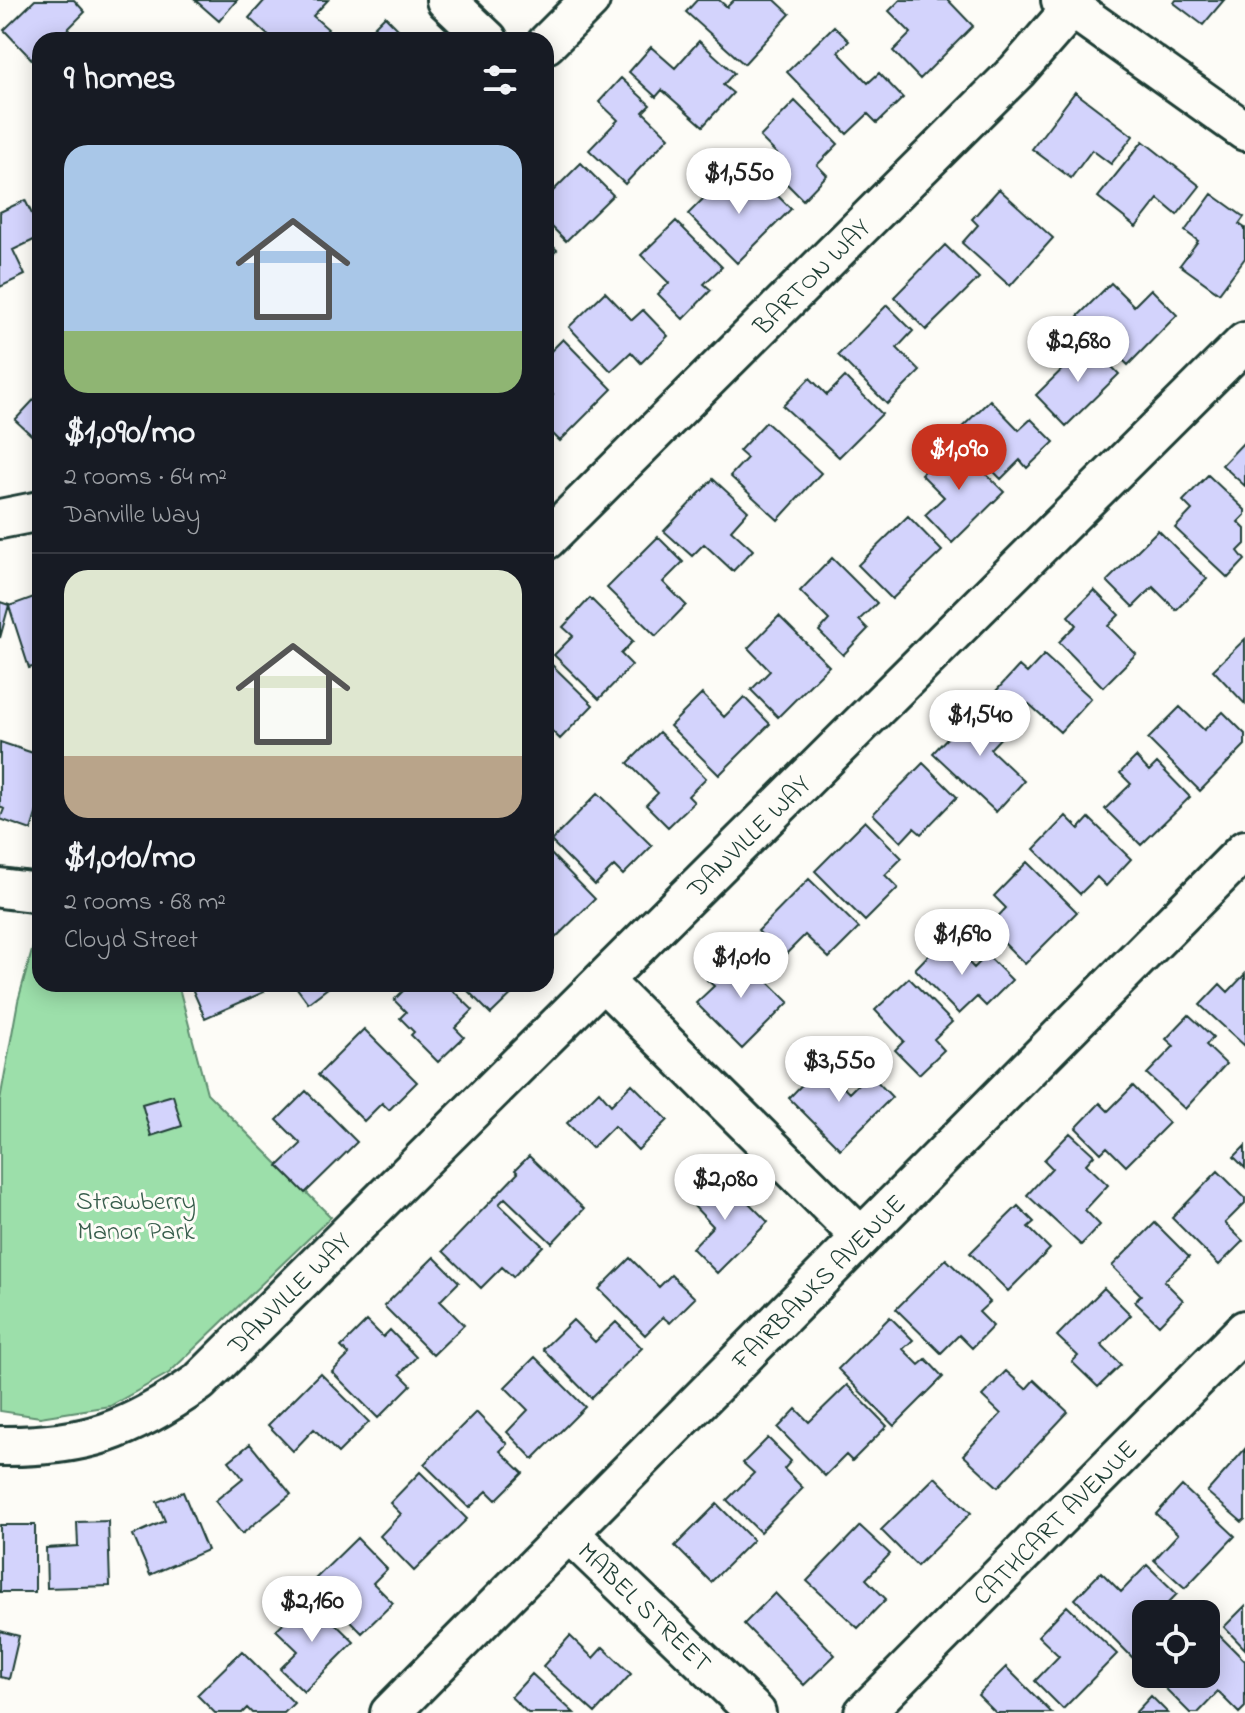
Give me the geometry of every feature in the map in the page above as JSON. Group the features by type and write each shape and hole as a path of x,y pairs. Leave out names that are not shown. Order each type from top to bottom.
{"street":[{"path":"446,0 480,32"},
{"path":"554,36 590,0"},
{"path":"1067,4 1245,131"},
{"name":"BARTON WAY","path":"554,532 1017,71 1067,4"},
{"name":"DANVILLE WAY","path":"0,1446 43,1446 91,1438 159,1410 199,1382 1245,342"},
{"path":"0,519 32,513"},
{"name":"FAIRBANKS AVENUE","path":"390,1713 1245,850"},
{"path":"603,981 861,1237"},
{"name":"CATHCART AVENUE","path":"864,1713 1245,1330"},
{"name":"MABEL STREET","path":"569,1533 756,1713"}],"green space":[{"name":"Strawberry Manor Park","path":"32,951 32,992 180,992 207,1093 331,1217 169,1373 110,1406 40,1417 0,1411 0,1100 18,1001"}],"building":[{"path":"35,0 74,0 85,12 65,32 32,32 32,60 4,30"},
{"path":"195,0 237,0 219,21"},
{"path":"265,0 328,0 313,16 328,29 326,32 264,32 249,18"},
{"path":"697,0 719,0 727,7 734,0 775,0 790,14 744,64 686,12"},
{"path":"900,0 948,0 973,26 920,79 893,51 911,33 889,11"},
{"path":"1176,0 1224,0 1203,25 1174,3"},
{"path":"385,16 401,32 369,32"},
{"path":"834,26 849,41 838,52 868,83 879,73 903,98 877,123 868,114 847,134 787,72"},
{"path":"699,41 734,73 723,85 733,93 703,126 662,90 656,97 629,72 651,47 675,68"},
{"path":"621,78 650,105 643,112 669,137 625,184 589,150 618,120 599,102"},
{"path":"1075,92 1133,136 1111,164 1092,150 1071,178 1032,149"},
{"path":"795,101 838,144 817,165 827,175 803,200 777,174 787,164 760,137"},
{"path":"1143,141 1200,186 1177,215 1158,199 1136,227 1098,197"},
{"path":"581,163 613,195 566,241 554,229 554,190"},
{"path":"726,176 748,198 764,182 791,209 737,263 688,214"},
{"path":"999,189 1053,238 1010,286 962,243 978,225 972,219"},
{"path":"1212,194 1244,217 1239,224 1245,228 1245,258 1219,293 1180,265 1198,241 1185,231"},
{"path":"25,200 32,214 32,241 13,250 25,275 0,287 0,212"},
{"path":"676,221 722,267 704,284 711,290 683,319 658,294 669,283 641,255"},
{"path":"945,245 979,278 926,330 894,297"},
{"path":"1111,283 1134,306 1151,289 1177,315 1128,365 1078,316"},
{"path":"605,292 632,320 643,310 668,336 641,363 631,352 611,371 569,327"},
{"path":"887,305 913,331 897,348 920,371 887,404 838,355"},
{"path":"563,339 612,389 560,441 554,435 554,348"},
{"path":"1089,343 1119,374 1066,426 1036,395"},
{"path":"845,377 882,414 839,457 783,406 810,378 827,395"},
{"path":"990,400 1019,430 1031,419 1054,442 1027,468 1020,460 1001,479 956,433"},
{"path":"32,402 32,436 15,420"},
{"path":"766,422 821,473 778,520 730,476 747,458 739,451"},
{"path":"953,441 1004,492 952,543 925,515 944,497 921,474"},
{"path":"1245,441 1245,486 1222,465"},
{"path":"1208,475 1245,510 1245,515 1238,522 1245,529 1245,544 1238,551 1245,560 1228,578 1175,528 1192,510 1183,501"},
{"path":"713,479 748,511 731,530 753,550 733,571 704,544 692,556 664,531"},
{"path":"908,516 942,551 892,599 858,565"},
{"path":"1158,530 1207,579 1176,610 1153,587 1133,607 1107,581"},
{"path":"658,537 683,562 663,582 686,605 656,636 607,588"},
{"path":"832,558 877,603 859,620 868,629 843,655 819,631 829,620 800,591"},
{"path":"1094,590 1119,615 1108,626 1136,654 1103,687 1059,642 1076,625 1068,616"},
{"path":"32,598 32,667 29,668 9,606"},
{"path":"590,598 633,641 621,654 632,665 599,699 554,655 573,636 563,627"},
{"path":"0,602 9,605 0,638"},
{"path":"779,616 829,666 778,717 751,690 770,671 748,648"},
{"path":"1245,639 1245,704 1213,670"},
{"path":"1044,655 1091,698 1060,732 1029,704 1020,714 996,691 1019,666 1027,673"},
{"path":"554,667 593,705 560,739 554,733"},
{"path":"702,694 724,717 744,697 770,724 719,775 670,726"},
{"path":"980,703 1009,729 990,749 1024,781 996,812 933,753"},
{"path":"1180,707 1204,730 1223,712 1245,734 1245,745 1200,791 1148,739"},
{"path":"659,732 706,778 688,796 694,802 668,827 646,805 658,793 628,763"},
{"path":"0,742 32,753 31,830 0,819 4,809 0,807"},
{"path":"1136,757 1149,771 1157,763 1190,797 1141,845 1105,809 1131,784 1120,773"},
{"path":"923,763 957,797 921,834 914,828 901,842 873,814"},
{"path":"598,793 652,846 623,875 614,866 595,885 554,844 554,838"},
{"path":"1066,816 1079,829 1089,818 1131,859 1106,886 1097,877 1080,894 1034,849"},
{"path":"865,821 902,858 885,875 898,888 865,921 815,871"},
{"path":"554,857 595,899 554,939"},
{"path":"1027,862 1077,912 1025,964 988,927 1006,908 994,896"},
{"path":"809,879 859,928 829,958 805,935 783,957 758,931"},
{"path":"945,938 974,968 987,955 1012,980 986,1006 977,997 959,1014 915,969"},
{"path":"737,951 789,1002 742,1049 696,1003 714,986 707,980"},
{"path":"1245,974 1245,1046 1200,1005 1220,984 1228,992"},
{"path":"909,978 952,1022 934,1039 944,1050 919,1074 895,1050 904,1041 875,1010"},
{"path":"194,992 264,992 205,1018"},
{"path":"300,992 322,992 308,1003"},
{"path":"402,992 454,992 473,1010 455,1028 464,1037 438,1062 411,1035 414,1032 400,1018 406,1012 394,1000"},
{"path":"469,992 514,992 491,1014"},
{"path":"1189,1015 1213,1037 1206,1045 1226,1064 1185,1109 1147,1074 1174,1046 1166,1039"},
{"path":"364,1029 417,1082 389,1110 382,1103 364,1121 318,1075"},
{"path":"821,1065 849,1093 869,1073 892,1097 840,1149 789,1098"},
{"path":"632,1084 668,1120 638,1150 614,1126 592,1148 567,1123 599,1091 611,1105"},
{"path":"1133,1086 1169,1123 1126,1166 1107,1147 1101,1153 1076,1128 1100,1103 1108,1111"},
{"path":"306,1091 357,1142 305,1193 278,1166 301,1144 277,1120"},
{"path":"173,1095 182,1126 151,1136 142,1104"},
{"path":"1070,1133 1094,1155 1086,1164 1108,1185 1085,1210 1100,1225 1081,1245 1027,1195 1052,1168 1044,1160"},
{"path":"1245,1146 1245,1168 1234,1157"},
{"path":"529,1156 584,1209 552,1243 505,1198 499,1204 543,1246 513,1277 502,1267 481,1288 443,1251 518,1173 515,1170"},
{"path":"1218,1171 1245,1198 1245,1203 1225,1223 1243,1241 1219,1265 1172,1218"},
{"path":"719,1173 768,1222 717,1273 692,1248 713,1226 690,1202"},
{"path":"1018,1206 1034,1222 1028,1227 1050,1249 1008,1291 970,1253"},
{"path":"1155,1223 1189,1257 1164,1281 1183,1300 1159,1325 1135,1302 1141,1295 1112,1266"},
{"path":"434,1257 459,1282 440,1301 464,1325 433,1355 384,1306"},
{"path":"630,1258 659,1287 671,1275 695,1298 670,1323 663,1317 645,1335 599,1289"},
{"path":"946,1259 990,1302 979,1312 993,1326 972,1348 959,1335 941,1353 896,1309"},
{"path":"1104,1288 1131,1315 1101,1345 1121,1365 1098,1387 1072,1362 1078,1356 1057,1336"},
{"path":"890,1317 913,1340 903,1349 919,1365 926,1359 943,1377 894,1426 838,1369"},
{"path":"573,1320 595,1342 616,1322 642,1348 591,1398 543,1349"},
{"path":"367,1321 383,1337 390,1330 416,1357 400,1374 411,1385 378,1418 332,1372 349,1355 341,1347"},
{"path":"535,1357 585,1407 533,1459 507,1432 528,1410 505,1387"},
{"path":"1006,1371 1026,1389 1034,1380 1068,1412 998,1487 963,1455 1001,1414 982,1396"},
{"path":"320,1373 369,1422 338,1453 314,1429 293,1451 268,1425"},
{"path":"847,1385 887,1426 852,1461 846,1455 825,1476 778,1428 796,1409 809,1422"},
{"path":"476,1412 507,1444 500,1451 523,1473 496,1500 487,1491 469,1508 424,1464"},
{"path":"768,1438 791,1461 784,1469 803,1488 760,1532 727,1500 754,1473 743,1463"},
{"path":"250,1444 291,1494 242,1534 215,1501 243,1478 229,1461"},
{"path":"1245,1449 1245,1519 1242,1522 1207,1492"},
{"path":"420,1472 467,1519 414,1571 380,1536 401,1514 390,1503"},
{"path":"935,1477 971,1513 917,1566 881,1530"},
{"path":"1182,1486 1235,1536 1185,1588 1154,1560 1178,1534 1156,1514"},
{"path":"183,1492 207,1550 150,1575 133,1535 165,1521 157,1502"},
{"path":"717,1504 753,1540 711,1582 675,1546"},
{"path":"108,1521 110,1586 47,1588 46,1548 78,1546 77,1522"},
{"path":"0,1525 35,1525 35,1592 0,1592"},
{"path":"860,1526 890,1554 866,1579 886,1599 858,1628 807,1581"},
{"path":"357,1538 387,1569 373,1583 393,1603 362,1633 312,1582"},
{"path":"1147,1565 1177,1594 1171,1600 1132,1600 1132,1657 1075,1599 1101,1572 1121,1592"},
{"path":"775,1593 835,1655 804,1685 744,1624"},
{"path":"309,1598 354,1642 304,1692 280,1669 298,1651 276,1630"},
{"path":"1067,1606 1117,1654 1063,1709 1035,1681 1059,1656 1038,1636"},
{"path":"1245,1606 1245,1649 1224,1627"},
{"path":"0,1631 19,1636 9,1679 0,1677"},
{"path":"570,1636 593,1658 603,1647 631,1674 595,1713 543,1666"},
{"path":"1220,1636 1245,1661 1245,1707 1239,1713 1218,1692 1198,1713 1190,1713 1165,1688 1220,1688"},
{"path":"242,1651 294,1703 284,1713 252,1713 247,1708 242,1713 215,1713 197,1695"},
{"path":"1006,1667 1052,1713 996,1713 978,1695"},
{"path":"532,1674 574,1713 528,1713 511,1697"},
{"path":"1151,1696 1168,1713 1135,1713"}]}
